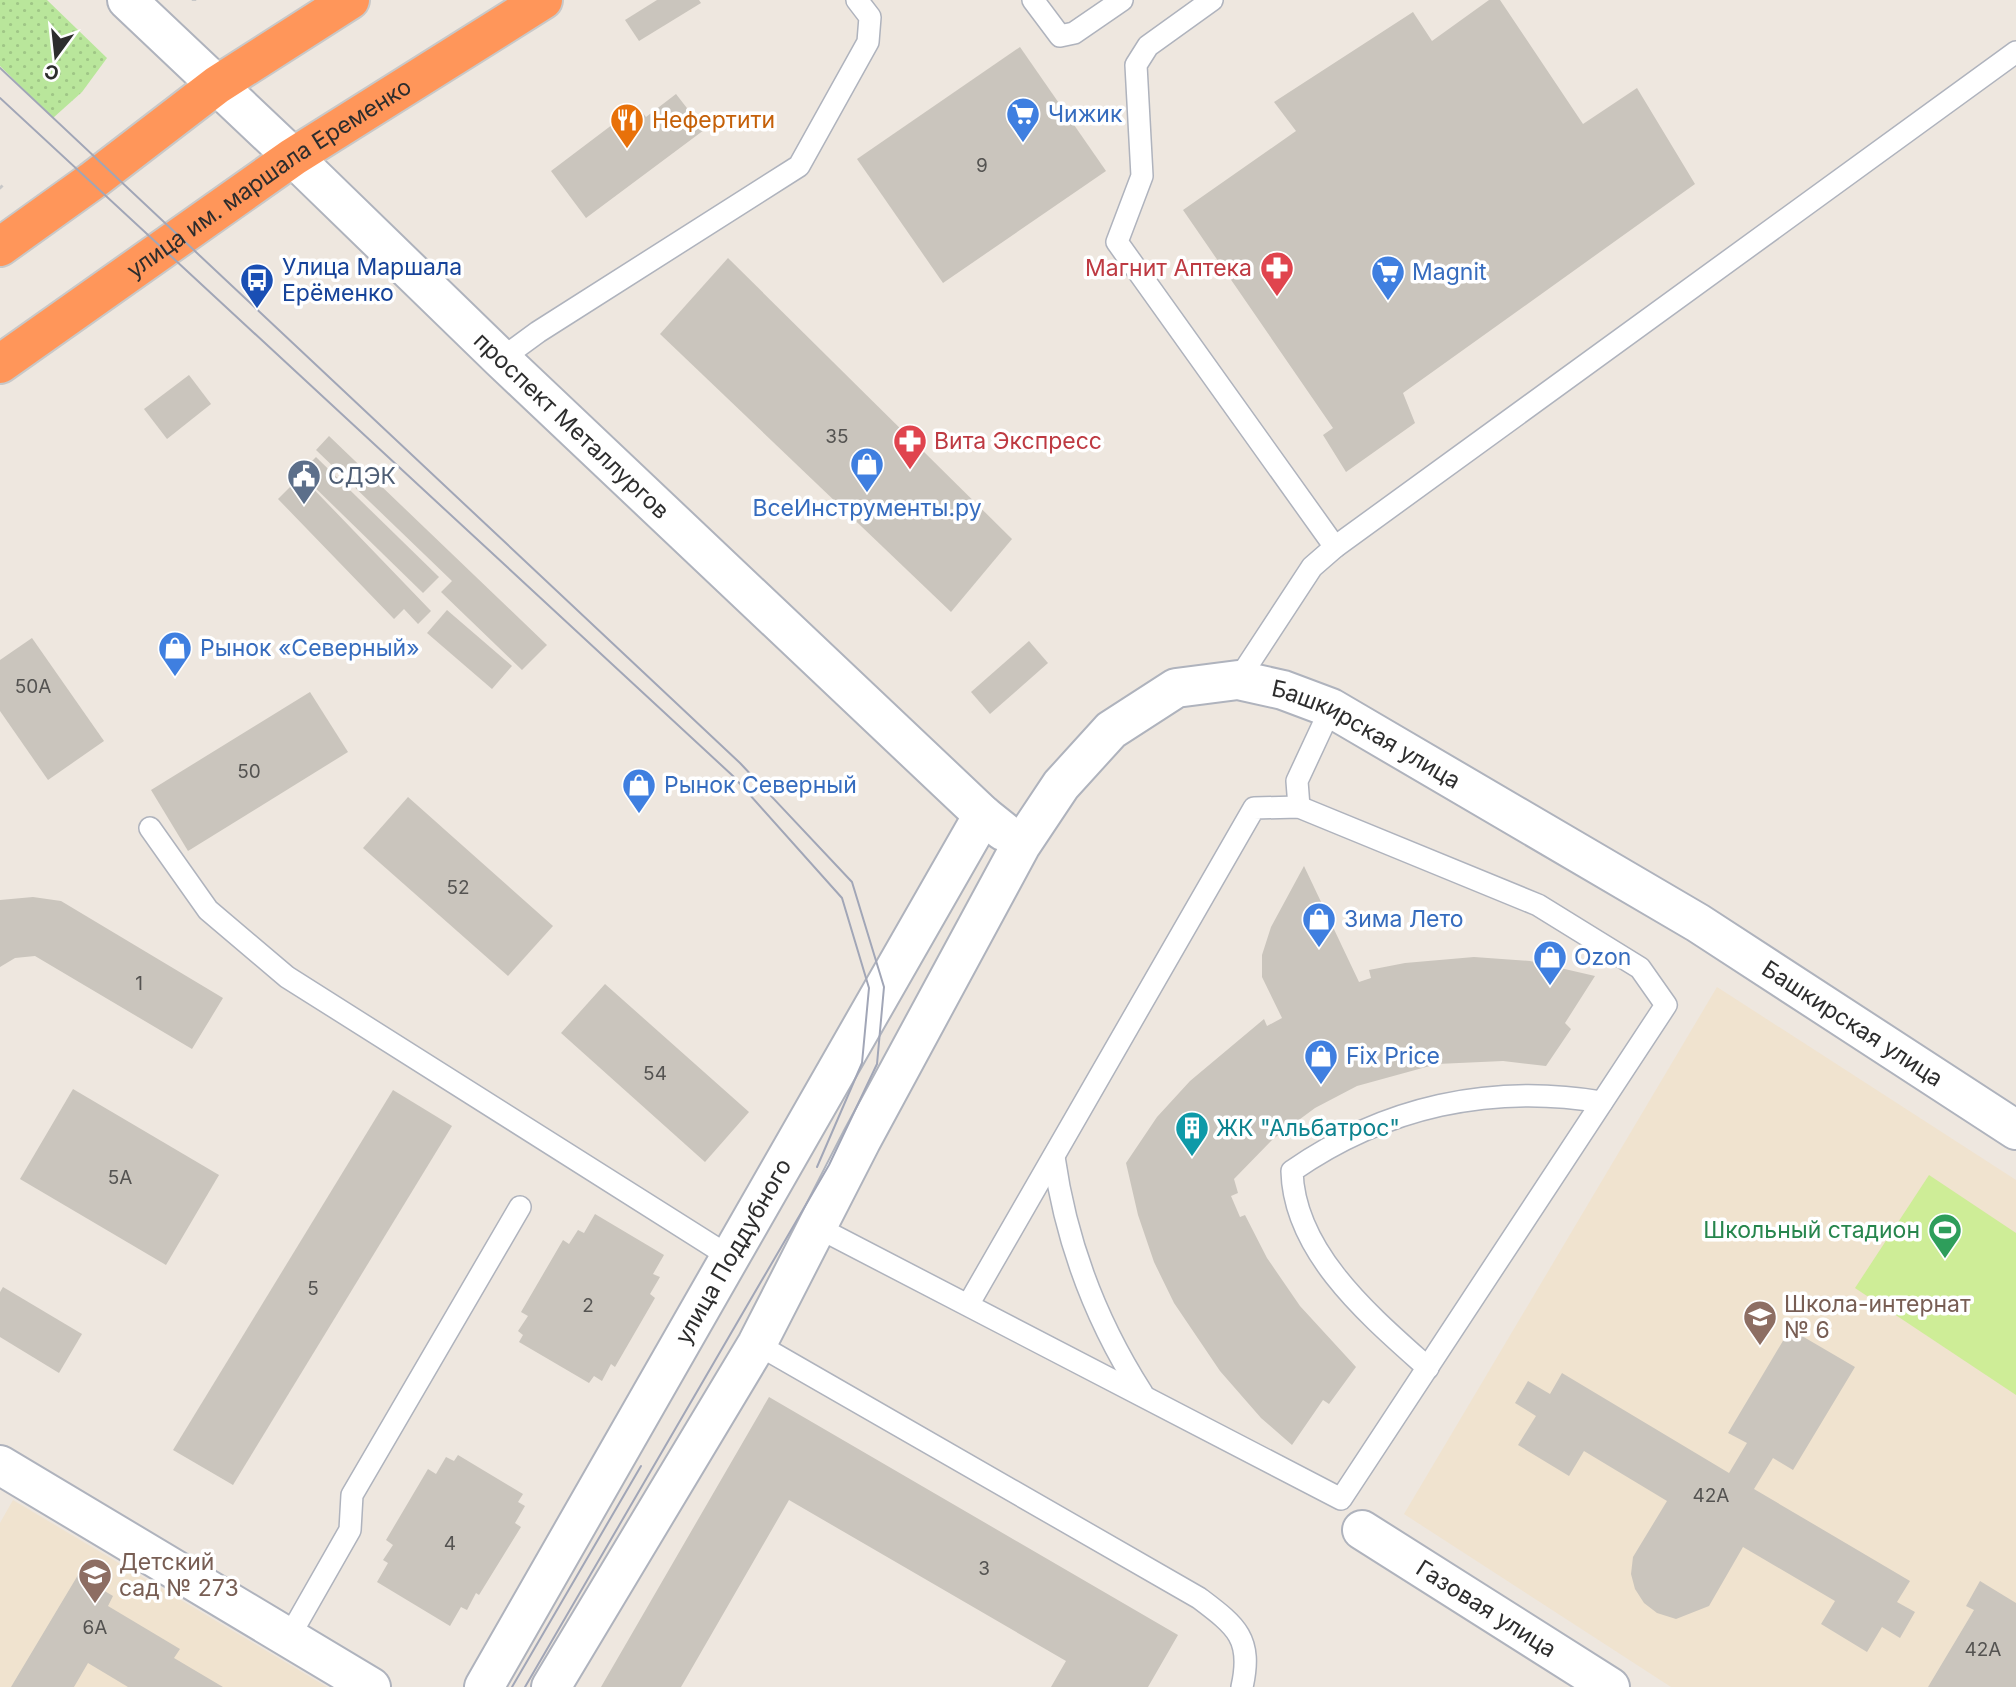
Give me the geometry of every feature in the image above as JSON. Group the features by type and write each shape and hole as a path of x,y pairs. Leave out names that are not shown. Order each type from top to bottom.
{"highway":[{"path":"0,247 93,181 217,85 350,0"},
{"name":"улица им. маршала Еременко","path":"0,364 292,157 542,0"}],"street":[{"name":"проспект Металлургов","path":"127,0 983,816 1021,845"},
{"name":"Башкирская улица","path":"817,1227 1021,845 1061,785 1111,730 1176,688 1238,680 1283,690 1331,708 1698,923 2016,1130"},
{"name":"улица Поддубного","path":"484,1687 983,816"},
{"path":"551,1687 757,1344 817,1227"},
{"path":"0,1465 371,1687"},
{"name":"Газовая улица","path":"1362,1530 1610,1687"}],"lane":[{"path":"501,359 538,332 799,166 868,42 870,17 858,0"},
{"path":"1033,0 1060,36 1074,33 1122,0"},
{"path":"1212,0 1148,46 1136,65 1142,176 1117,242 1335,547"},
{"path":"1238,680 1312,566 1335,547 2016,52"},
{"path":"1299,807 1297,781 1331,708"},
{"path":"817,1227 1341,1499 1666,1005 1640,968 1538,905 1299,807 1254,808 968,1305"},
{"path":"149,828 208,910 287,977 730,1257"},
{"path":"1427,1368 1387,1332 1334,1273 1306,1226 1294,1192 1293,1171 1331,1144 1372,1125 1414,1111 1495,1098 1561,1098 1602,1102"},
{"path":"1054,1157 1059,1194 1078,1263 1103,1323 1143,1395"},
{"path":"289,1637 350,1530 352,1495 520,1206"},
{"path":"757,1344 1199,1598 1238,1631 1247,1651 1242,1687"}],"shaded area":[{"name":"Школа-интернат № 6","path":"1717,987 2016,1180 2016,1687 1671,1687 1404,1514"},
{"name":"Детский сад № 273","path":"13,1500 327,1687 0,1687 0,1523"}],"green space":[{"path":"0,0 47,0 107,58 82,92 53,118 0,66"},
{"name":"Школьный стадион","path":"1929,1175 2016,1233 2016,1395 1855,1288"}],"building":[{"path":"657,0 699,0 701,3 639,41 625,20"},
{"name":"Magnit","path":"1489,0 1500,0 1583,124 1637,88 1695,184 1403,393 1415,423 1346,472 1323,435 1333,428 1183,210 1296,131 1274,102 1413,12 1432,41"},
{"path":"1020,47 1106,171 943,283 857,159"},
{"name":"Нефертити","path":"676,94 704,130 586,218 551,171 637,106 646,117"},
{"path":"728,258 1012,539 951,612 660,334"},
{"path":"189,375 211,404 167,439 144,409"},
{"path":"329,436 547,645 522,670 441,592 452,581 316,450"},
{"path":"316,457 439,577 423,593 300,473"},
{"path":"301,476 431,611 418,624 404,609 394,619 278,499"},
{"path":"447,610 512,666 492,689 427,633"},
{"path":"32,638 104,741 48,780 0,711 0,660"},
{"path":"1029,641 1048,663 990,714 971,692"},
{"path":"310,692 348,752 188,851 151,790"},
{"path":"408,797 553,926 508,976 363,848"},
{"name":"ЖК \"Альбатрос\"","path":"1304,866 1359,982 1371,978 1369,970 1405,963 1474,957 1530,961 1595,976 1565,1023 1571,1029 1546,1066 1503,1061 1437,1064 1357,1086 1315,1108 1273,1139 1234,1179 1238,1193 1231,1196 1240,1217 1245,1215 1267,1258 1300,1306 1356,1367 1329,1404 1323,1400 1292,1445 1261,1418 1220,1371 1174,1303 1154,1262 1138,1215 1126,1163 1157,1117 1190,1081 1264,1019 1267,1026 1282,1018 1262,977 1262,955 1271,927"},
{"path":"33,897 61,901 223,998 192,1049 35,956 15,958 0,967 0,900"},
{"path":"605,984 749,1112 705,1162 561,1033"},
{"path":"73,1089 219,1175 166,1265 20,1179"},
{"path":"393,1090 452,1126 233,1485 173,1450"},
{"path":"595,1214 664,1255 653,1274 660,1277 650,1294 655,1298 615,1367 611,1364 602,1381 594,1376 589,1383 519,1342 523,1335 518,1331 528,1316 521,1312 563,1240 569,1244 578,1230 584,1233"},
{"path":"3,1287 82,1334 59,1373 0,1337 0,1292"},
{"path":"1790,1329 1855,1367 1793,1470 1773,1458 1754,1489 1910,1581 1897,1602 1915,1612 1900,1638 1882,1627 1867,1652 1821,1624 1835,1601 1743,1547 1709,1606 1676,1619 1657,1613 1644,1603 1635,1589 1631,1574 1633,1557 1667,1501 1584,1451 1569,1476 1518,1445 1536,1416 1515,1403 1528,1381 1550,1394 1562,1373 1729,1473 1747,1443 1728,1433"},
{"path":"769,1397 1178,1635 1148,1687 1051,1687 1066,1661 789,1500 681,1687 601,1687"},
{"path":"458,1455 523,1494 518,1502 525,1506 515,1523 521,1527 479,1595 476,1593 467,1610 461,1607 450,1626 377,1582 388,1563 383,1560 393,1545 386,1540 428,1469 436,1474 446,1457 454,1461"},
{"path":"78,1575 113,1596 108,1606 180,1649 174,1658 223,1687 128,1687 88,1663 74,1687 11,1687"},
{"path":"1980,1581 2016,1603 2016,1687 1928,1687 1974,1610 1966,1606"}],"tram line":[{"path":"0,68 740,763 852,882 884,987 877,1064 829,1165 525,1687"},
{"path":"0,98 733,776 842,898 869,988 862,1063 817,1167"},
{"path":"512,1687 641,1466"}],"place":[{"name":"Чижик","path":"1023,144"},
{"name":"Нефертити","path":"627,150"},
{"name":"Магнит Аптека","path":"1277,298"},
{"name":"Magnit","path":"1388,302"},
{"name":"Улица Маршала Ерёменко","path":"257,310"},
{"name":"Вита Экспресс","path":"910,471"},
{"name":"ВсеИнструменты.ру","path":"867,494"},
{"name":"СДЭК","path":"304,506"},
{"name":"Рынок «Северный»","path":"175,678"},
{"name":"Рынок Северный","path":"639,815"},
{"name":"Зима Лето","path":"1319,949"},
{"name":"Ozon","path":"1550,987"},
{"name":"Fix Price","path":"1321,1086"},
{"name":"ЖК \"Альбатрос\"","path":"1192,1158"},
{"name":"Школьный стадион","path":"1945,1260"},
{"name":"Школа-интернат № 6","path":"1760,1347"},
{"name":"Детский сад № 273","path":"95,1605"}]}
